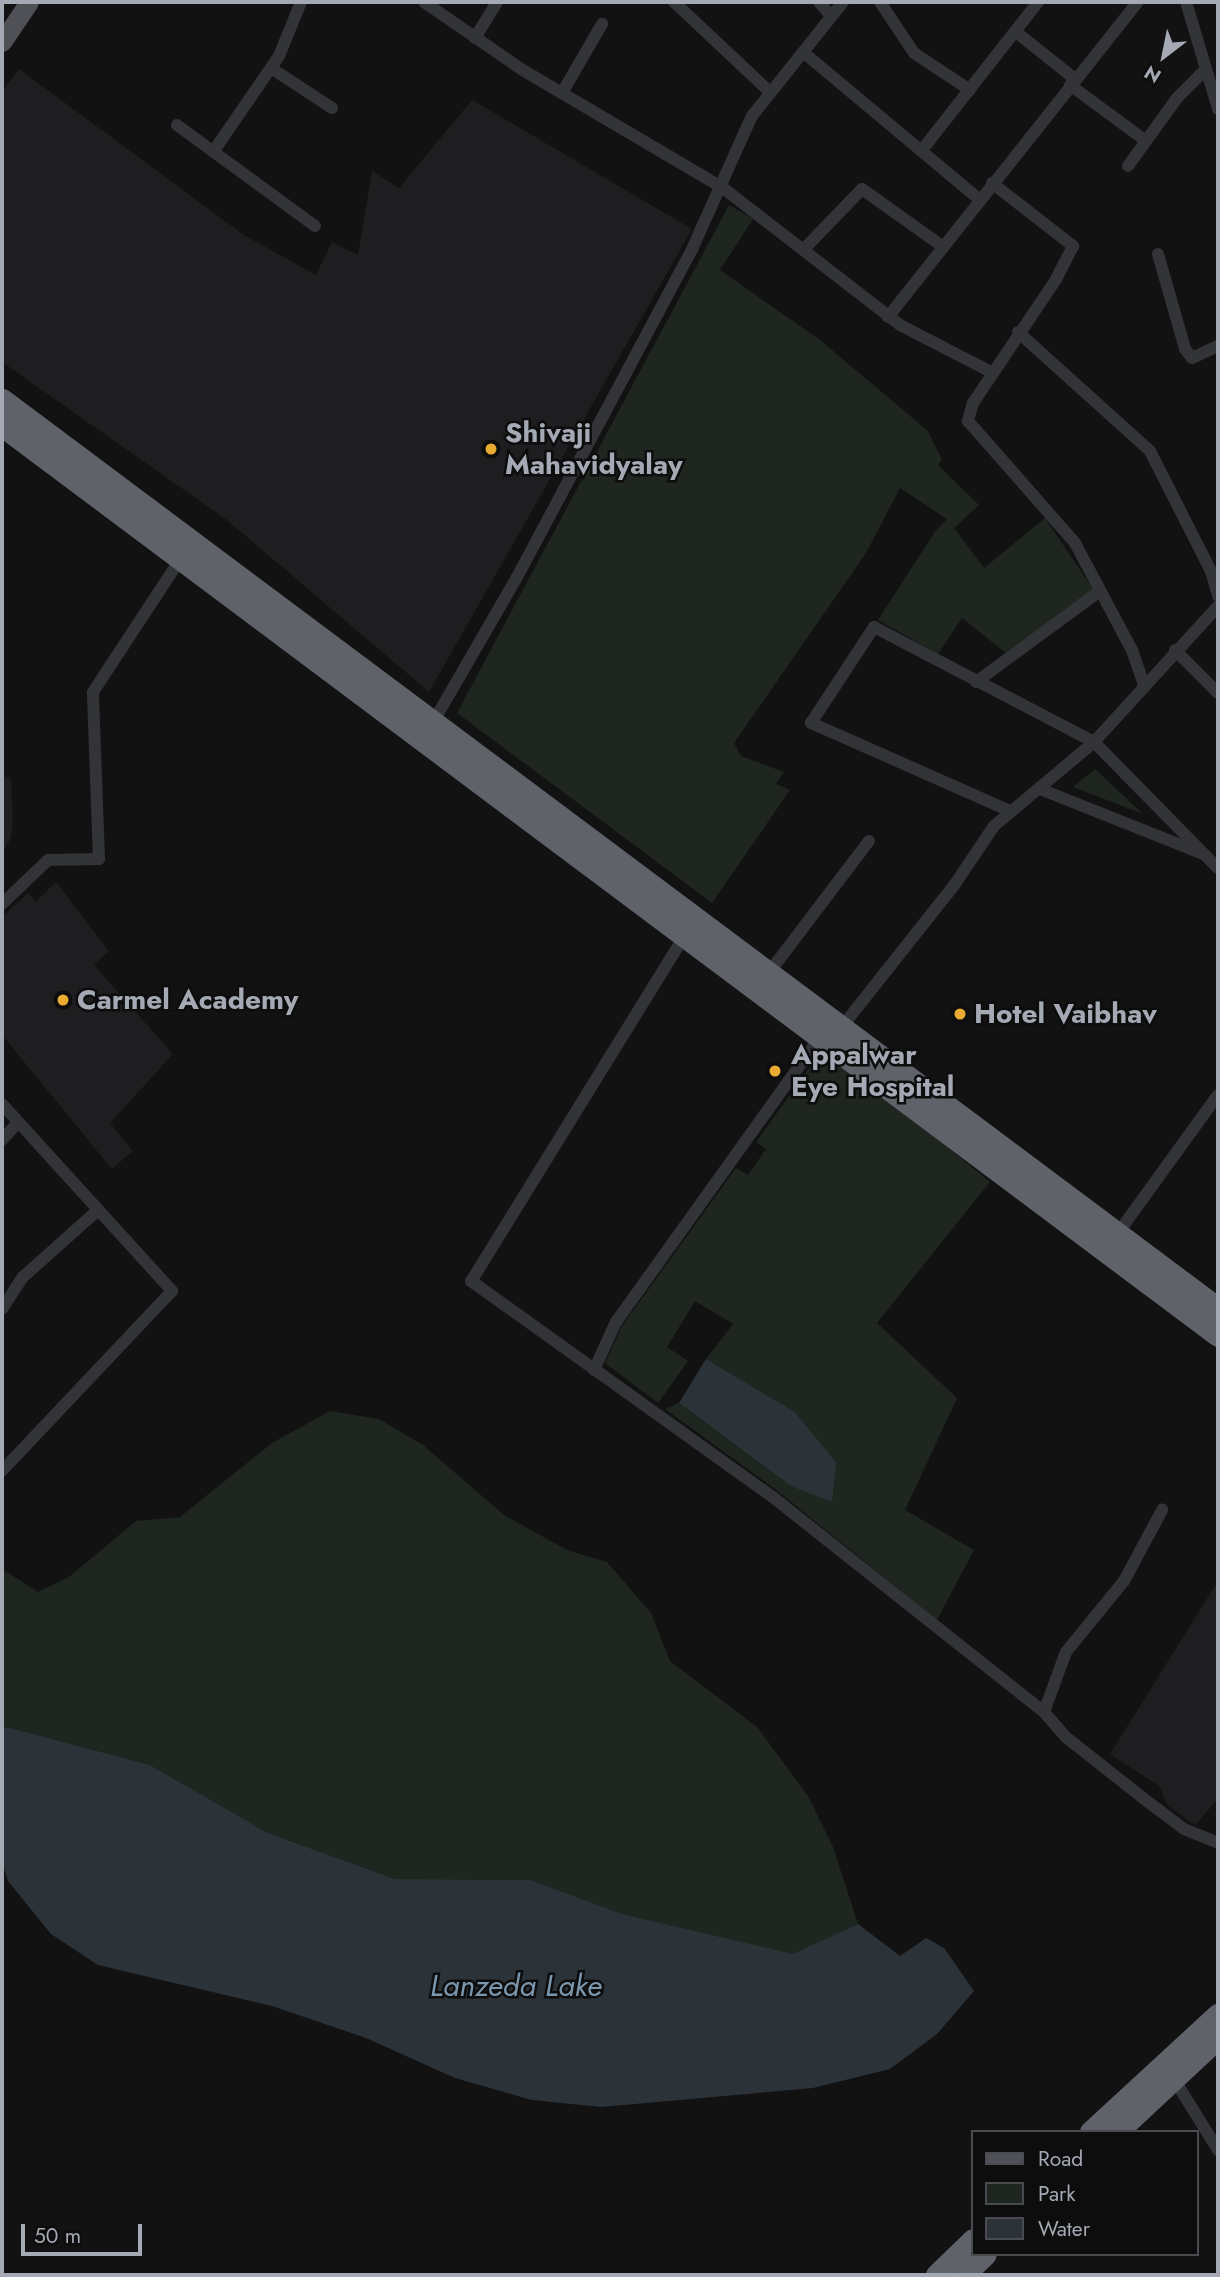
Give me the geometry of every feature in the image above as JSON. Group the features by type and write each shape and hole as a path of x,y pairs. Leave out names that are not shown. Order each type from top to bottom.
{"highway":[{"path":"2,400 427,730 685,935 831,1032 1118,1233 1218,1309"},
{"path":"2,425 181,558 768,974 831,1032 1218,1335"},
{"path":"1093,2130 1218,2015"},
{"path":"1118,2130 1218,2037"},
{"path":"937,2275 972,2241"},
{"path":"962,2275 983,2256"}],"main road":[{"path":"2,42 29,2"}],"street":[{"path":"213,152 271,68 295,26 301,2"},
{"path":"424,2 562,93 723,188 806,248 888,317 991,372"},
{"path":"475,38 497,2"},
{"path":"674,2 770,92"},
{"path":"819,2 831,16"},
{"path":"427,730 516,579 723,188 752,116 843,2"},
{"path":"880,2 914,53 971,90"},
{"path":"888,317 1138,2"},
{"path":"1186,2 1218,108"},
{"path":"922,150 1016,32 1033,3"},
{"path":"562,93 602,23"},
{"path":"1016,32 1146,141"},
{"path":"803,52 979,199"},
{"path":"271,68 332,108"},
{"path":"1128,166 1177,98 1205,70"},
{"path":"177,125 314,226"},
{"path":"992,183 1073,246 1057,278 991,372 968,421 1061,524 1132,650 1144,685"},
{"path":"806,248 862,189 942,246"},
{"path":"1158,254 1185,349 1192,358 1218,346"},
{"path":"1018,332 1150,451 1211,571 1218,596"},
{"path":"2,904 48,860 99,859 93,692 181,558"},
{"path":"976,682 1100,591"},
{"path":"593,1370 616,1322 831,1032 955,884 994,826 1094,742 1175,650 1218,606"},
{"path":"1010,811 811,723 874,626 1094,742 1218,868"},
{"path":"1175,650 1218,693"},
{"path":"1040,789 1204,854"},
{"path":"768,974 869,841"},
{"path":"685,935 471,1281 774,1498 1044,1712 1067,1738 1184,1829 1218,1843"},
{"path":"1118,1233 1218,1096"},
{"path":"2,1104 172,1291 2,1471"},
{"path":"2,1140 18,1122"},
{"path":"2,1309 23,1277 98,1210"},
{"path":"1044,1712 1066,1652 1124,1581 1162,1510"},
{"path":"1174,2078 1218,2150"}],"shaded area":[{"path":"19,69 244,235 316,275 332,242 358,255 372,171 399,188 472,100 692,229 429,692 227,520 2,362 2,91"},
{"path":"2,774 11,780 13,821 11,838 2,853"},
{"name":"Carmel Academy","path":"56,882 109,951 94,965 173,1054 110,1123 133,1151 112,1169 2,1035 2,917 28,893 36,902"},
{"path":"1218,1581 1218,1799 1195,1825 1168,1806 1159,1786 1110,1754"}],"green space":[{"path":"729,205 753,219 720,270 820,340 928,431 942,460 938,465 979,505 954,528 984,568 1045,518 1093,589 1006,653 962,618 938,654 878,620 936,530 947,519 900,488 866,553 734,743 741,756 784,772 776,784 790,790 712,903 457,713"},
{"path":"1095,769 1143,814 1073,787"},
{"path":"825,1046 990,1182 877,1323 957,1398 905,1510 974,1550 937,1620 779,1492 665,1409 679,1403 791,1486 836,1462 795,1412 706,1359 733,1324 695,1301 667,1347 688,1361 658,1403 605,1363 622,1326 736,1168 748,1175 766,1149 756,1142"},
{"path":"330,1411 379,1419 423,1445 504,1515 567,1550 607,1562 651,1613 670,1661 757,1727 808,1796 833,1847 858,1924 793,1955 622,1914 531,1880 395,1879 268,1833 150,1765 7,1727 2,1729 2,1569 38,1592 69,1577 136,1521 180,1517 272,1443"}],"water":[{"path":"706,1359 795,1412 836,1462 832,1502 791,1486 679,1403"},
{"name":"Lanzeda Lake","path":"7,1727 150,1765 268,1833 395,1879 531,1880 622,1914 793,1954 858,1924 900,1956 926,1938 944,1948 974,1991 937,2034 890,2069 813,2088 601,2107 532,2100 455,2078 366,2038 272,2006 98,1965 51,1934 8,1881 2,1862 2,1729"}],"place":[{"name":"Shivaji Mahavidyalay","path":"491,449"},
{"name":"Carmel Academy","path":"63,1000"},
{"name":"Hotel Vaibhav","path":"960,1014"},
{"name":"Appalwar Eye Hospital","path":"775,1071"}]}
